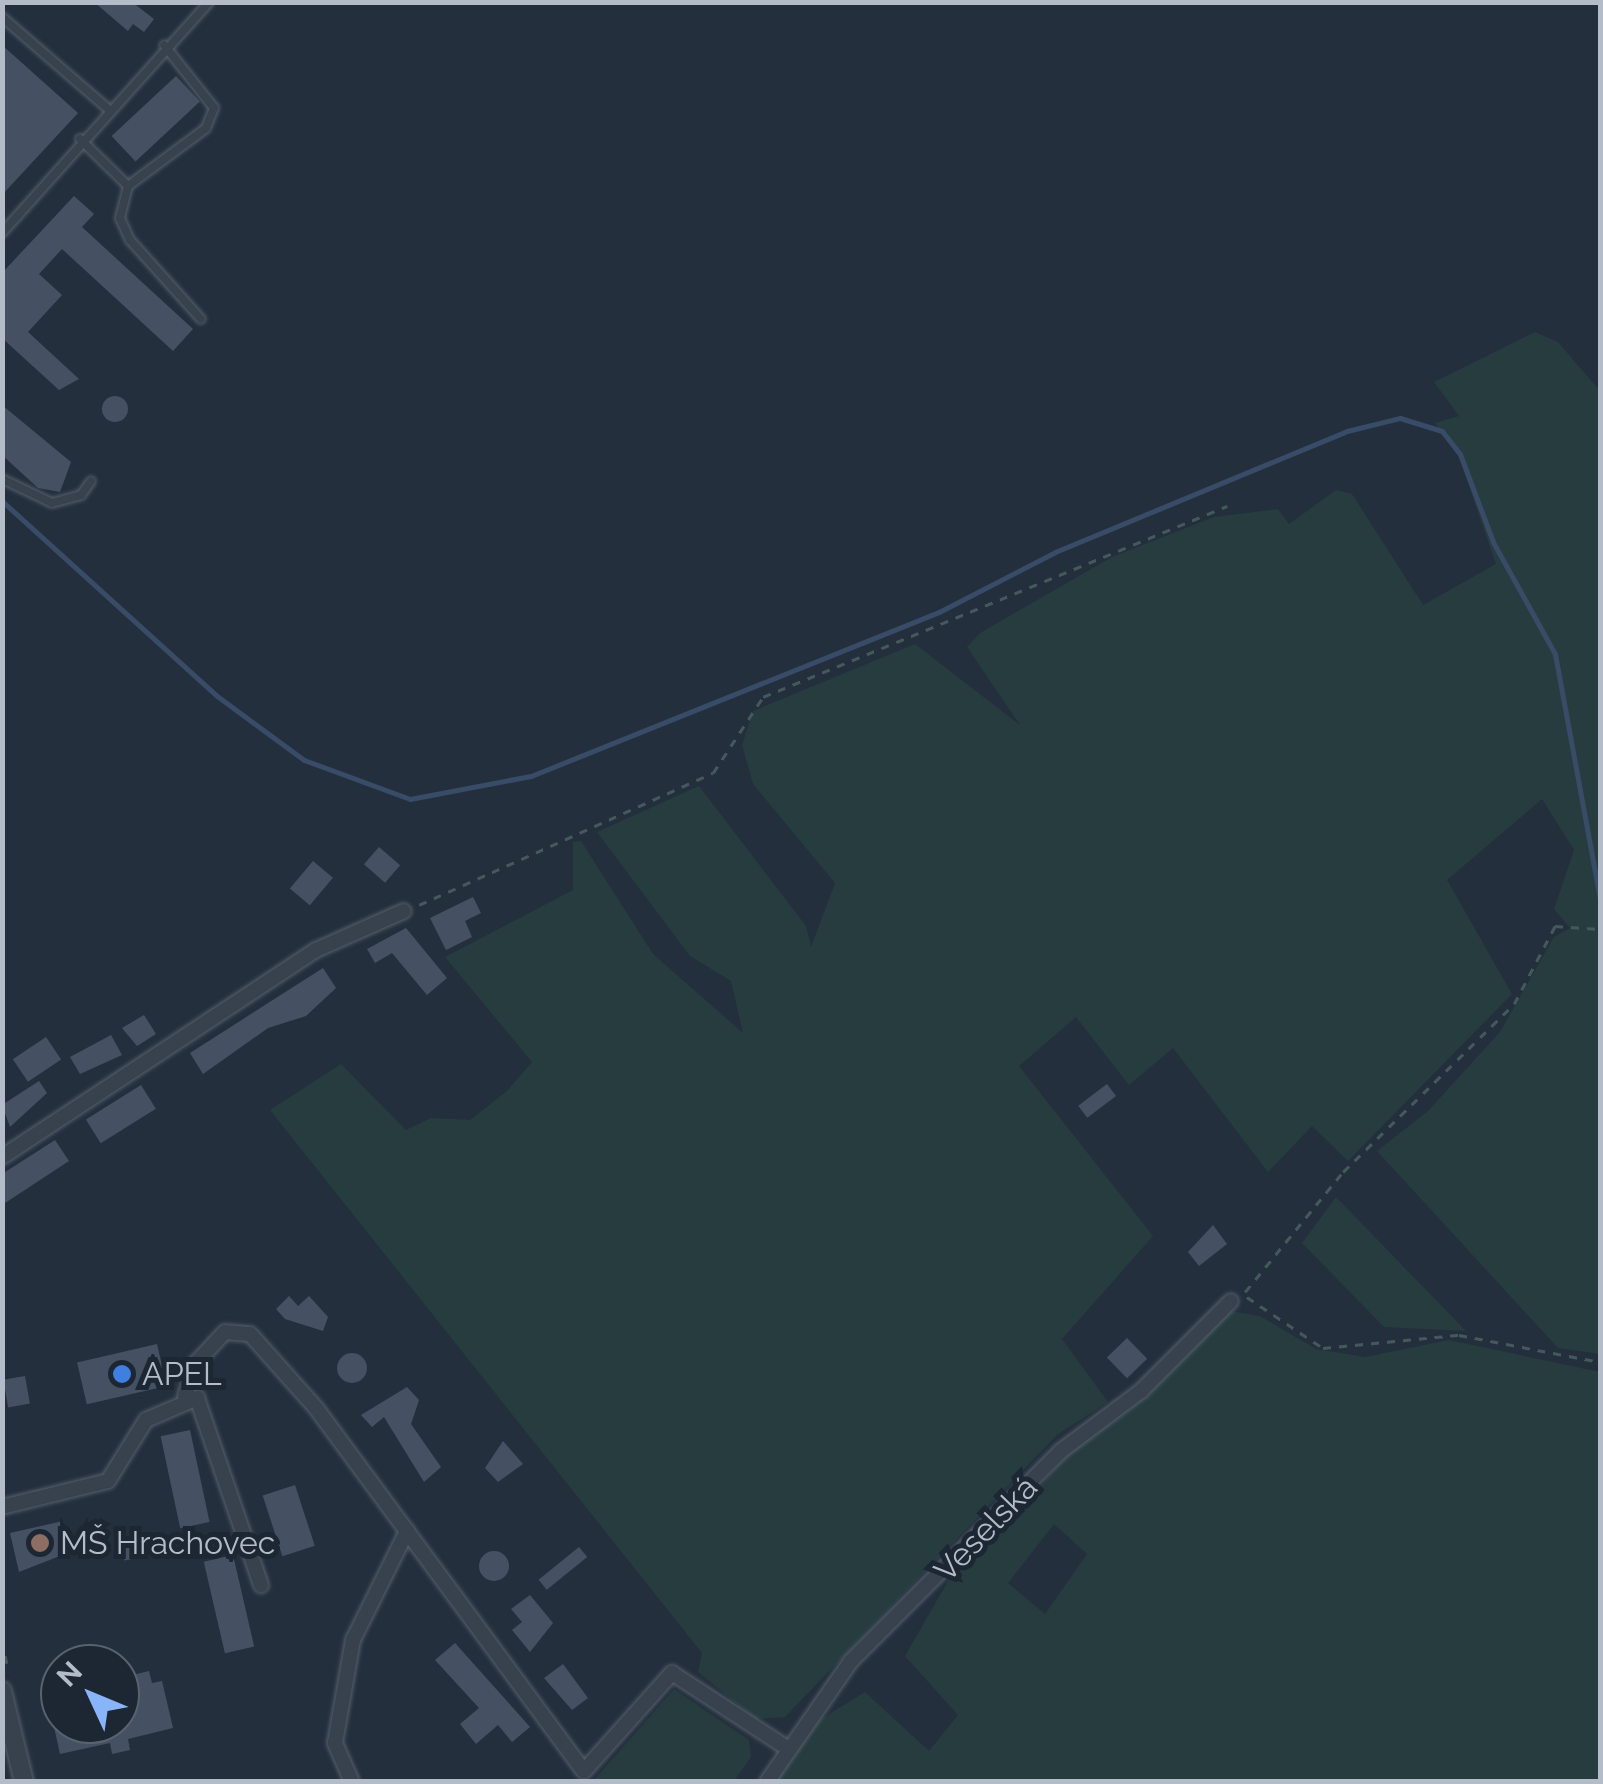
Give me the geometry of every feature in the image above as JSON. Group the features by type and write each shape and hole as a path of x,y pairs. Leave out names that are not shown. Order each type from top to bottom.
{"street":[{"path":"2,1156 316,950 404,911"},
{"name":"Veselská","path":"767,1782 850,1662 1061,1451 1141,1391 1236,1297"},
{"path":"2,1507 108,1481 146,1420 185,1396 196,1364 225,1332 250,1334 407,1531 584,1771 672,1674 788,1748"},
{"path":"185,1396 197,1398 262,1585"},
{"path":"352,1782 335,1743 353,1640 407,1531"},
{"path":"2,1691 24,1782"}],"lane":[{"path":"2,232 164,44 208,2"},
{"path":"2,16 107,108"},
{"path":"164,44 214,108 206,128 128,186 120,218 130,240 201,319"},
{"path":"80,139 128,186"},
{"path":"2,479 52,503 81,495 91,481"}],"path":[{"path":"404,911 713,773 764,697 1226,506"},
{"path":"1600,929 1555,926 1514,1004 1343,1172 1236,1297 1323,1348 1459,1335 1600,1362"},
{"path":"2,1640 8,1663"}],"green space":[{"path":"1535,332 1558,342 1600,391 1600,1354 1558,1348 1377,1151 1428,1111 1500,1032 1554,937 1570,928 1554,909 1574,850 1542,799 1447,880 1512,994 1348,1161 1312,1126 1268,1172 1173,1048 1129,1085 1076,1017 1019,1066 1153,1236 1062,1339 1108,1402 1057,1435 785,1717 755,1719 698,1672 702,1653 270,1110 341,1064 406,1130 431,1118 470,1120 507,1091 532,1062 445,957 573,890 573,842 581,841 653,954 743,1033 731,981 690,956 597,832 699,786 806,926 811,947 835,883 753,784 742,745 753,711 915,644 1020,725 967,647 980,633 1112,557 1214,517 1278,509 1289,524 1336,490 1352,494 1423,605 1496,564 1459,457 1435,423 1459,416 1434,382"},
{"path":"1336,1197 1466,1331 1384,1327 1302,1243"},
{"path":"1229,1311 1260,1316 1316,1349 1365,1357 1449,1340 1600,1372 1600,1781 773,1782 808,1727 865,1692 929,1751 958,1715 905,1656 952,1574 1017,1518 1060,1462","holes":["1054,1524 1087,1554 1045,1614 1008,1583"]},
{"path":"674,1689 749,1740 751,1757 734,1781 593,1781"}],"building":[{"path":"94,2 132,2 154,19 144,32 133,24 128,31"},
{"path":"2,45 78,113 2,195"},
{"path":"176,76 200,102 136,162 112,136"},
{"path":"74,196 94,214 82,227 193,329 173,351 62,249 39,274 62,295 28,332 79,379 59,390 2,338 2,273"},
{"path":"115,396 124,400 128,409 124,418 115,422 106,418 102,409 106,400"},
{"path":"2,405 71,462 60,492 38,488 2,455"},
{"path":"379,847 400,865 385,883 364,864"},
{"path":"313,861 333,878 310,905 290,889"},
{"path":"473,897 481,913 465,921 472,937 446,950 430,918"},
{"path":"406,928 447,978 427,995 392,953 375,963 367,949"},
{"path":"323,968 336,988 306,1016 268,1028 203,1074 190,1053"},
{"path":"144,1015 156,1034 137,1046 122,1028"},
{"path":"111,1035 122,1055 80,1074 70,1057"},
{"path":"46,1037 61,1059 28,1082 13,1059"},
{"path":"39,1081 47,1093 10,1127 2,1105"},
{"path":"1107,1084 1116,1096 1087,1118 1078,1106"},
{"path":"141,1085 156,1109 101,1143 86,1119"},
{"path":"55,1140 69,1161 2,1205 2,1174"},
{"path":"1213,1225 1227,1244 1199,1266 1188,1252"},
{"path":"289,1296 298,1306 309,1296 328,1317 323,1331 285,1319 276,1309"},
{"path":"1127,1338 1147,1359 1127,1378 1107,1357"},
{"name":"APEL","path":"157,1344 167,1386 87,1404 77,1362"},
{"path":"352,1353 363,1357 367,1368 363,1379 352,1383 341,1379 337,1368 341,1357"},
{"path":"25,1376 30,1404 8,1407 3,1380"},
{"path":"407,1387 419,1400 411,1424 441,1467 424,1482 384,1417 372,1427 361,1415"},
{"path":"190,1430 210,1522 180,1528 161,1436"},
{"path":"503,1441 523,1464 498,1482 485,1468"},
{"path":"295,1485 315,1546 282,1556 263,1496"},
{"name":"MŠ Hrachovec","path":"63,1521 70,1552 19,1572 10,1533"},
{"path":"161,1533 165,1553 125,1560 121,1541"},
{"path":"579,1547 587,1557 547,1590 539,1580"},
{"path":"494,1551 505,1555 509,1566 505,1577 494,1581 483,1577 479,1566 483,1555"},
{"path":"233,1555 254,1647 225,1653 204,1562"},
{"path":"530,1595 553,1623 530,1652 512,1630 522,1622 511,1609"},
{"path":"455,1643 530,1727 512,1742 498,1725 476,1744 460,1724 479,1708 435,1660"},
{"path":"563,1664 588,1698 572,1710 544,1678"},
{"path":"149,1671 152,1683 162,1681 173,1728 140,1736 140,1673"},
{"path":"58,1744 105,1744 60,1754"},
{"path":"110,1744 129,1744 130,1750 112,1754"}],"waterway":[{"path":"2,501 217,696 304,760 410,799 531,776 939,612 1055,552 1347,431 1400,418 1442,431 1460,454 1493,542 1555,654 1600,898"}],"place":[{"name":"APEL","path":"122,1374"},
{"name":"MŠ Hrachovec","path":"40,1543"}]}
